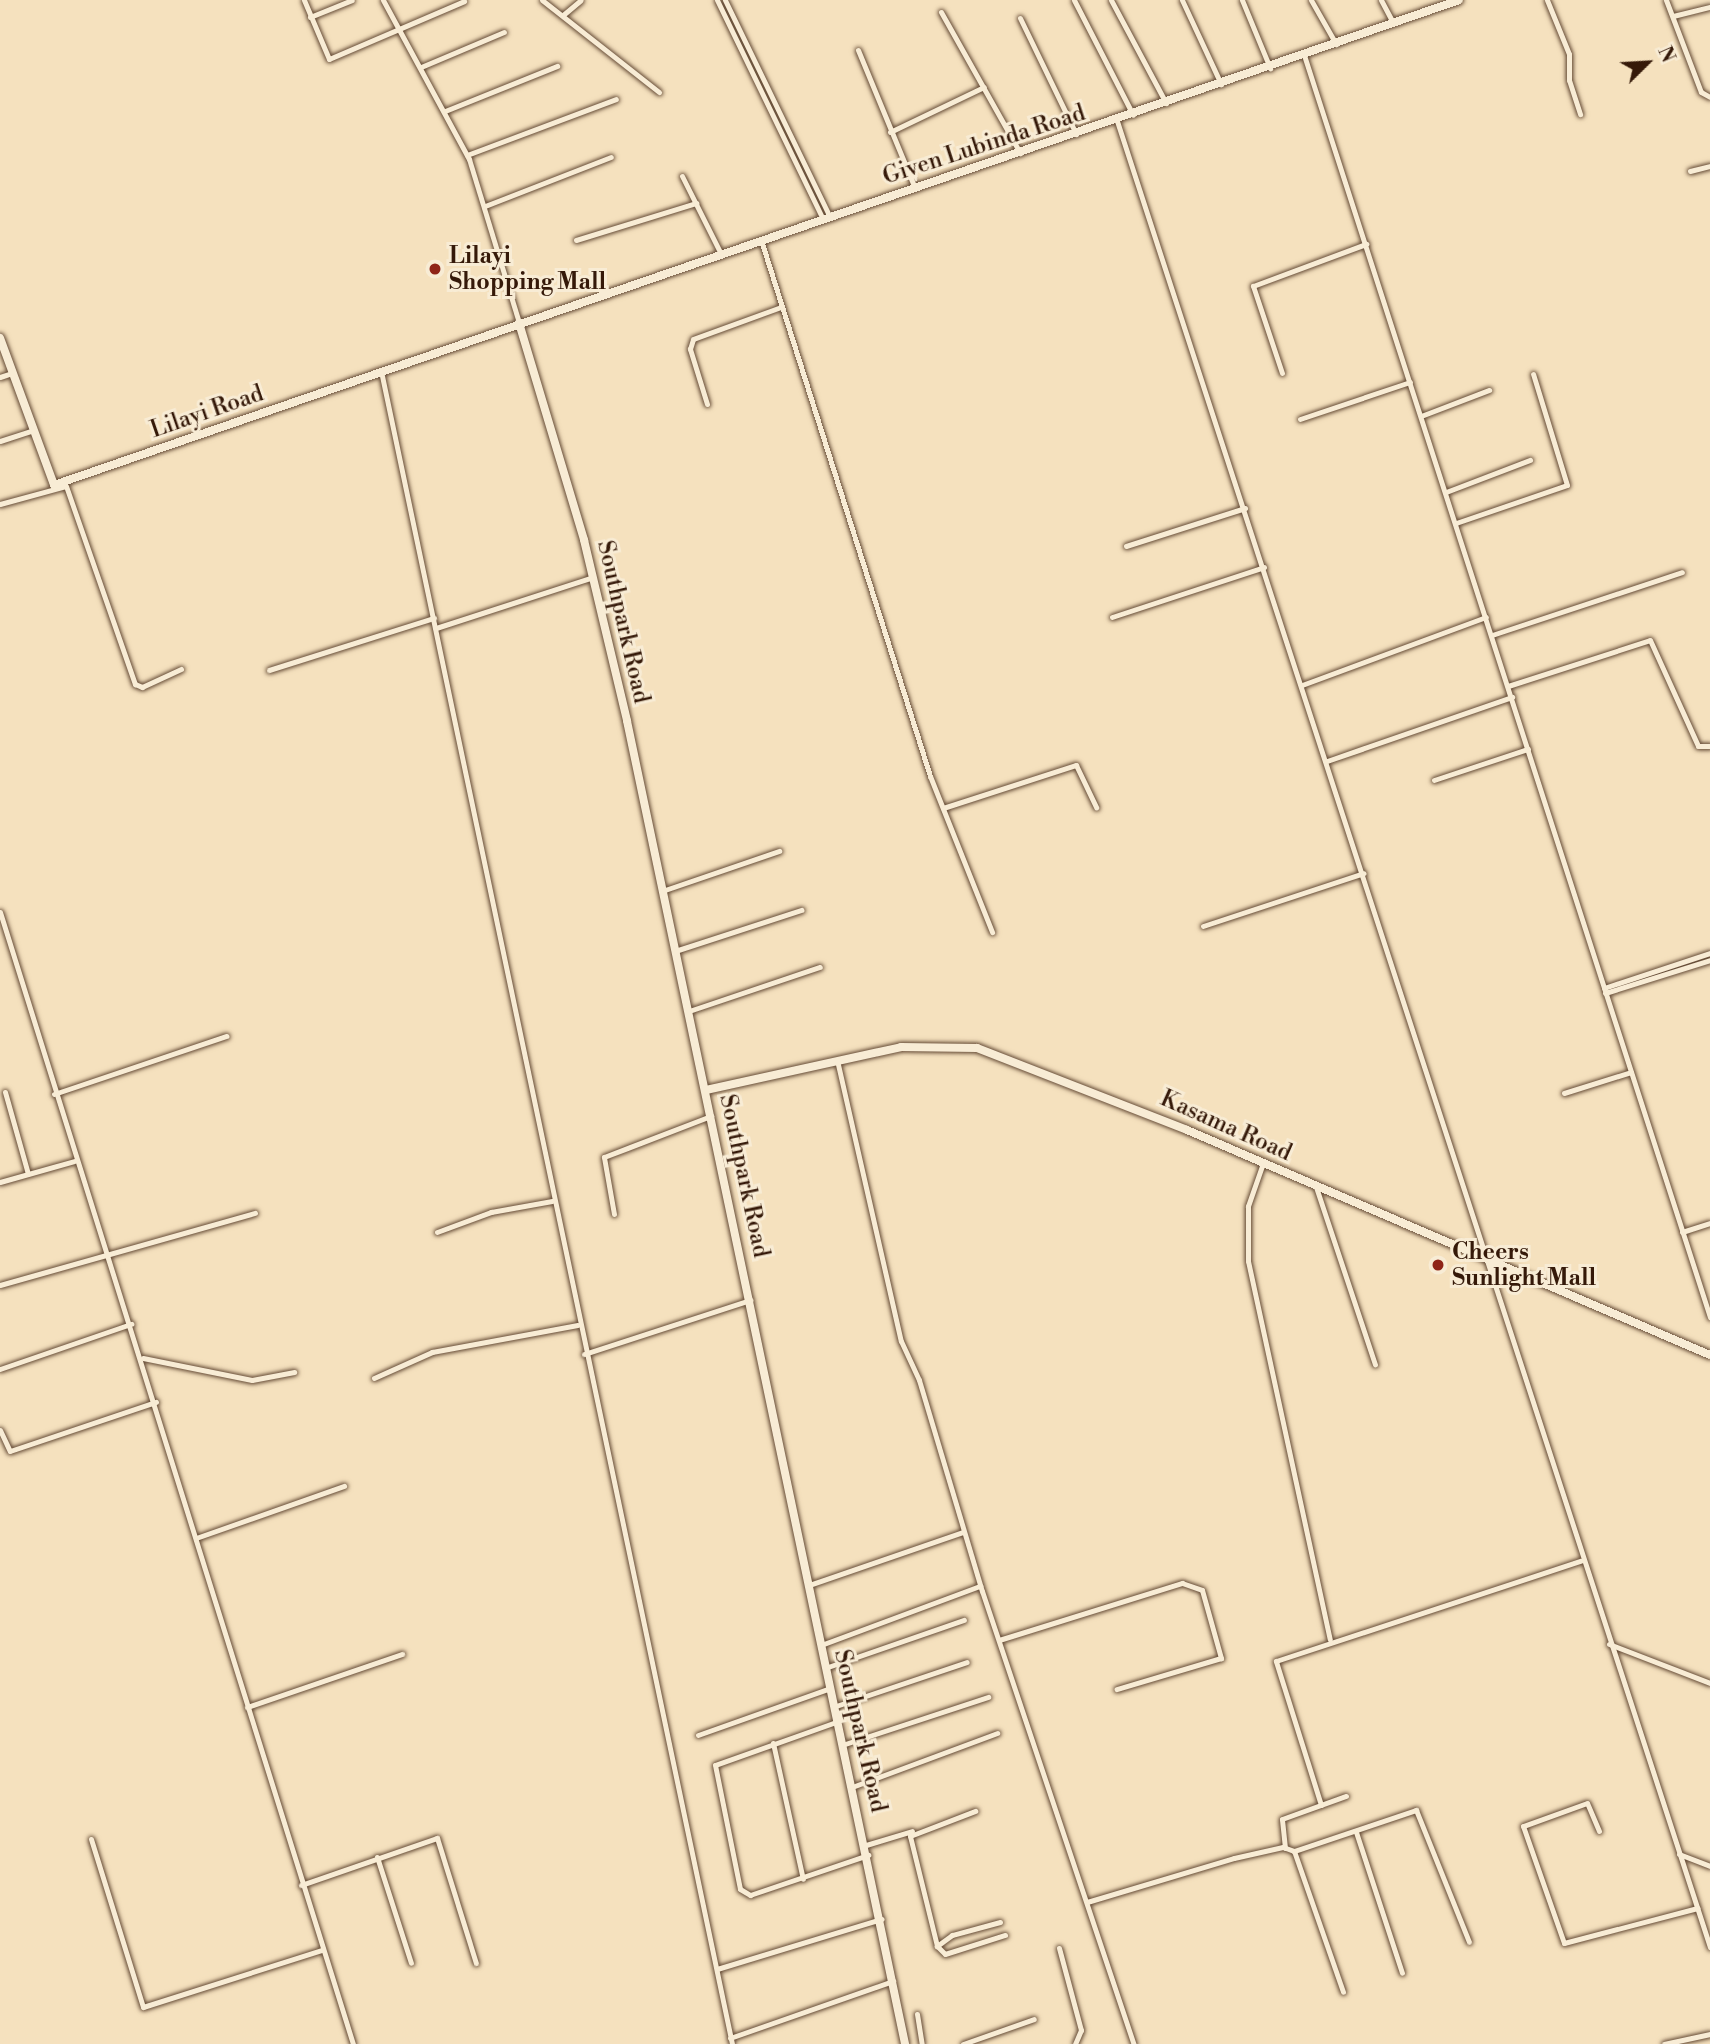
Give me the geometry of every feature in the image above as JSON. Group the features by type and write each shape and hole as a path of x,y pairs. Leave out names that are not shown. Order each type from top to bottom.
{"street":[{"path":"304,0 328,59 464,1"},
{"path":"310,17 352,0"},
{"path":"383,0 467,155 485,206 519,323"},
{"path":"542,0 659,92"},
{"path":"563,15 581,0"},
{"path":"717,0 826,218"},
{"path":"725,0 826,218"},
{"path":"1074,0 1133,115"},
{"path":"1111,0 1166,103"},
{"path":"1182,0 1221,85"},
{"path":"1242,0 1270,68"},
{"path":"1311,0 1336,44"},
{"path":"1381,0 1393,23"},
{"path":"1547,0 1569,54 1569,80 1580,114"},
{"path":"1666,0 1700,92 1710,97"},
{"name":"Given Lubinda Road","path":"519,323 1118,121 1454,1"},
{"path":"1672,16 1710,7"},
{"path":"941,12 1020,153"},
{"path":"1020,18 1076,134"},
{"path":"422,68 504,32"},
{"path":"859,50 890,132 915,188"},
{"path":"1304,55 1710,1317"},
{"path":"445,110 557,66"},
{"path":"890,132 984,87"},
{"path":"467,155 616,99"},
{"path":"1118,121 1364,873 1482,1256 1710,1947"},
{"path":"485,206 611,157"},
{"path":"1690,171 1710,166"},
{"path":"682,176 721,254"},
{"path":"576,240 696,203"},
{"path":"761,240 943,808 992,932"},
{"path":"1282,373 1253,286 1366,244"},
{"path":"707,404 690,349 693,339 781,307"},
{"name":"Lilayi Road","path":"54,485 519,323"},
{"name":"Southpark Road","path":"519,323 593,577 706,1090 809,1585 828,1689 882,1919 905,2044"},
{"path":"0,338 54,485"},
{"path":"382,371 552,1201 731,2041 893,1981"},
{"path":"0,377 12,373"},
{"path":"1456,523 1567,485 1534,374"},
{"path":"1300,419 1410,382"},
{"path":"1421,416 1489,390"},
{"path":"0,441 34,430"},
{"path":"1446,492 1530,460"},
{"path":"0,504 54,485 66,486 135,684 142,687 181,668"},
{"path":"1126,546 1245,508"},
{"path":"1112,617 1264,566"},
{"path":"1492,635 1682,572"},
{"path":"436,628 593,577"},
{"path":"1302,685 1486,617"},
{"path":"269,670 434,618"},
{"path":"1508,686 1650,639 1698,746 1710,746"},
{"path":"1327,761 1512,697"},
{"path":"1434,780 1528,749"},
{"path":"943,808 1076,765 1096,807"},
{"path":"662,891 779,851"},
{"path":"1203,926 1364,873"},
{"path":"675,951 801,911"},
{"path":"0,912 74,1161 144,1358 301,1885 353,2044"},
{"path":"1605,991 1710,953"},
{"path":"1605,991 1710,960"},
{"path":"689,1011 820,967"},
{"path":"54,1094 226,1036"},
{"name":"Kasama Road","path":"706,1090 836,1058 901,1047 977,1048 1020,1060 1710,1355"},
{"path":"836,1058 874,1242 980,1586 1134,2044"},
{"path":"1564,1093 1631,1072"},
{"path":"5,1092 28,1174"},
{"path":"614,1214 604,1157 711,1116"},
{"path":"0,1182 74,1161"},
{"path":"1262,1163 1248,1206 1248,1261 1330,1639"},
{"path":"1316,1187 1375,1364"},
{"path":"437,1232 491,1212 552,1201"},
{"path":"0,1285 105,1252 255,1213"},
{"path":"1682,1232 1710,1223"},
{"path":"584,1354 750,1300"},
{"path":"0,1369 131,1324"},
{"path":"374,1378 432,1352 578,1325"},
{"path":"144,1358 252,1380 294,1372"},
{"path":"0,1430 10,1451 156,1402"},
{"path":"196,1538 344,1486"},
{"path":"809,1585 963,1532"},
{"path":"1321,1804 1275,1664 1330,1639 1581,1561"},
{"path":"999,1640 1182,1583 1202,1590 1221,1658 1117,1689"},
{"path":"821,1645 980,1586"},
{"path":"825,1668 964,1620"},
{"path":"1609,1644 1710,1684"},
{"path":"247,1707 402,1654"},
{"path":"833,1707 967,1662"},
{"path":"698,1735 828,1689"},
{"path":"842,1745 988,1697"},
{"path":"836,1722 715,1765 740,1888 750,1895 868,1855"},
{"path":"852,1787 997,1732"},
{"path":"773,1743 803,1879"},
{"path":"1285,1848 1282,1819 1346,1796"},
{"path":"1598,1831 1587,1803 1524,1826 1564,1942 1697,1908"},
{"path":"866,1845 975,1811"},
{"path":"1087,1902 1285,1848 1294,1851 1421,1812 1469,1942"},
{"path":"912,1832 937,1946 945,1954 1004,1935"},
{"path":"1356,1832 1402,1973"},
{"path":"301,1885 437,1838 476,1963"},
{"path":"91,1839 143,2007 322,1950"},
{"path":"1294,1851 1343,1992"},
{"path":"1679,1854 1710,1866"},
{"path":"377,1857 411,1963"},
{"path":"717,1969 882,1919"},
{"path":"937,1946 951,1935 1000,1922"},
{"path":"1059,1948 1081,2030 1075,2044"},
{"path":"916,2014 922,2044"},
{"path":"963,2044 1034,2019"},
{"path":"1664,2044 1710,2034"}],"place":[{"name":"Lilayi Shopping Mall","path":"435,269"},
{"name":"Cheers Sunlight Mall","path":"1438,1265"}]}
